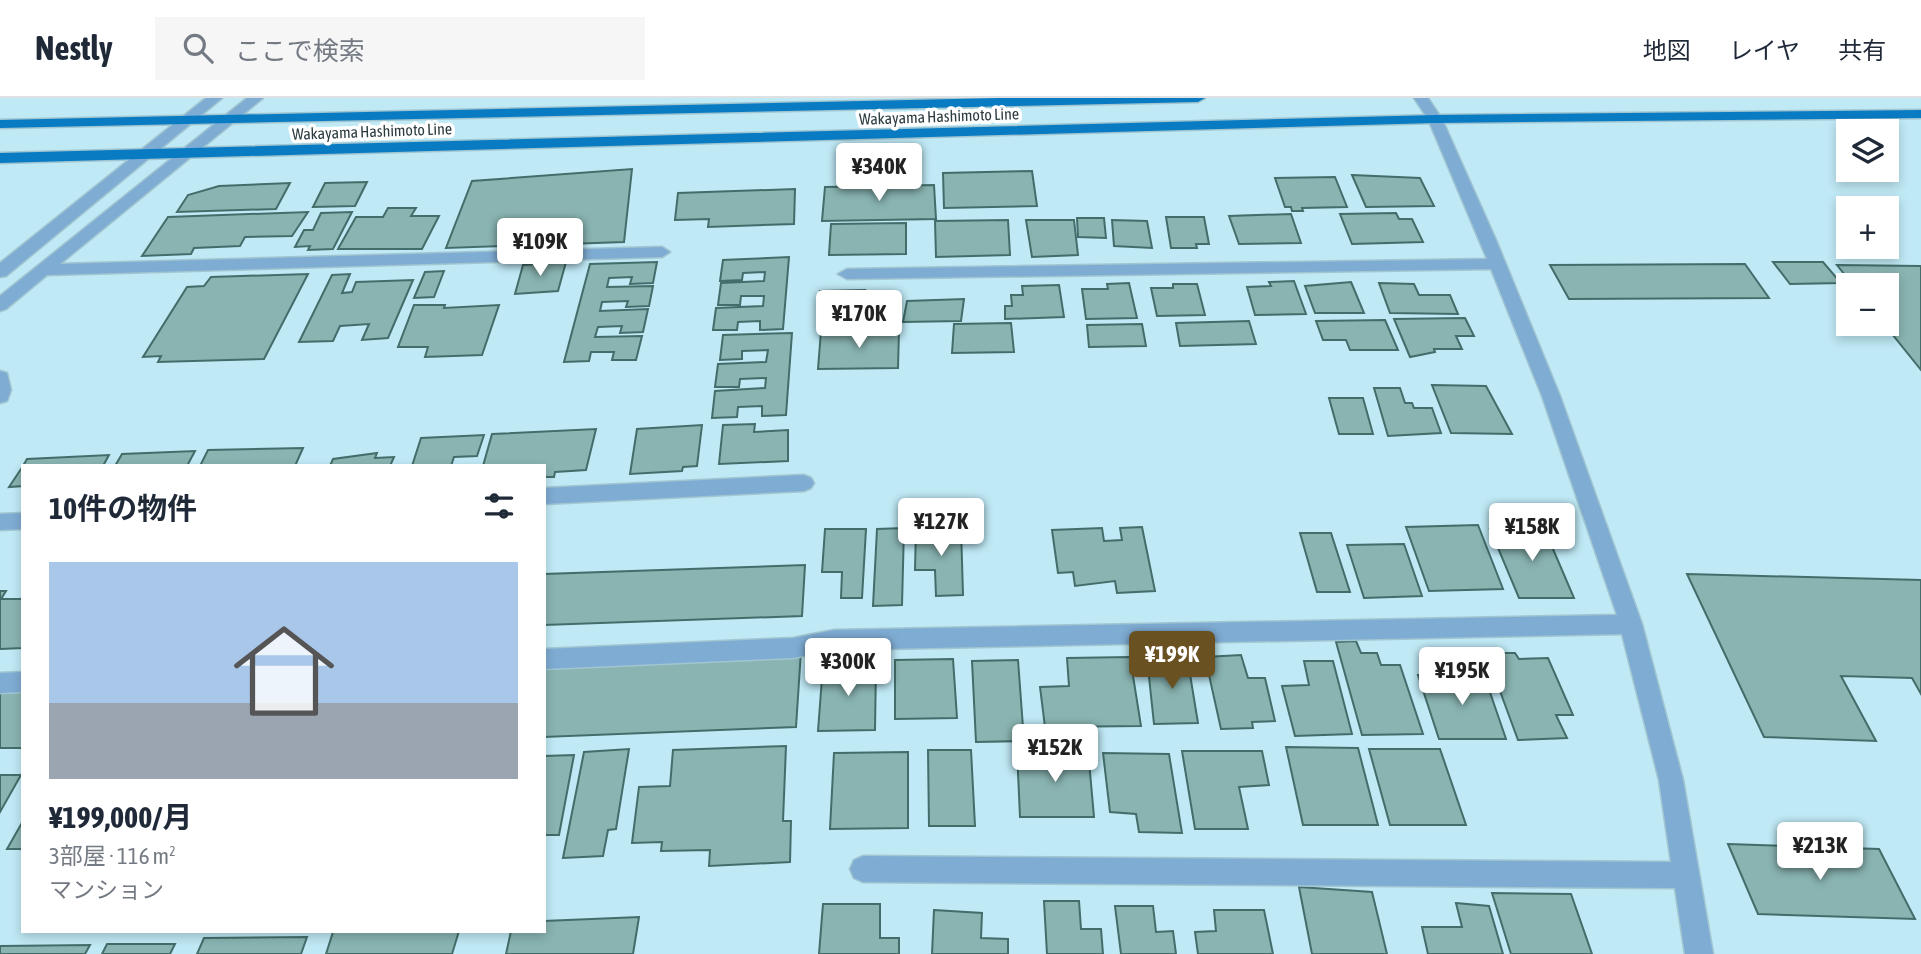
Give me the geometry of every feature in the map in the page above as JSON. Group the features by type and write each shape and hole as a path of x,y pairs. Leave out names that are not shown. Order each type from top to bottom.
{"main road":[{"name":"Wakayama Hashimoto Line","path":"0,124 1198,98"},
{"name":"Wakayama Hashimoto Line","path":"0,158 1435,119 1921,114"}],"street":[{"path":"0,272 215,98"},
{"path":"0,305 256,98"},
{"path":"1421,98 1435,119 1498,264 1551,396 1631,624 1671,780 1699,954"},
{"path":"45,270 662,251"},
{"path":"847,274 1498,264"},
{"path":"0,379 0,397"},
{"path":"546,496 804,483"},
{"path":"0,522 21,521"},
{"path":"546,659 793,648 834,640 1631,624"},
{"path":"0,682 21,682"},
{"path":"863,869 1686,875"}],"building":[{"path":"632,169 624,242 446,248 472,181"},
{"path":"1032,171 1037,206 944,208 943,173"},
{"path":"1352,175 1420,178 1434,206 1366,207"},
{"path":"1335,177 1347,207 1302,208 1303,211 1292,211 1291,207 1285,207 1275,178"},
{"path":"367,182 355,206 313,207 325,183"},
{"path":"290,183 276,209 177,212 188,195 219,186"},
{"path":"934,185 936,219 822,221 825,187"},
{"path":"795,189 794,224 708,227 709,219 675,220 678,193"},
{"path":"388,208 416,208 411,216 439,216 422,249 338,249 356,217 383,217"},
{"path":"308,212 292,236 245,237 240,246 194,248 191,254 142,256 168,217"},
{"path":"352,212 333,249 308,250 310,246 295,247 304,230 313,230 321,213"},
{"path":"1396,213 1399,219 1412,219 1423,242 1352,244 1340,214"},
{"path":"1291,214 1301,243 1239,244 1229,216"},
{"path":"1166,217 1204,217 1209,244 1196,244 1197,248 1171,248"},
{"path":"1077,218 1104,218 1106,238 1078,237"},
{"path":"1008,220 1010,255 936,257 935,221"},
{"path":"1026,220 1074,220 1078,255 1032,257"},
{"path":"1112,220 1147,221 1152,248 1114,246"},
{"path":"906,223 906,254 829,255 831,224"},
{"path":"789,257 783,329 760,330 760,321 738,322 737,330 713,330 716,308 763,306 764,296 741,296 740,305 718,305 721,283 764,281 765,272 743,273 742,280 720,281 723,260"},
{"path":"566,262 558,291 515,294 523,265"},
{"path":"657,262 653,283 630,284 632,277 609,278 607,287 653,286 649,306 626,307 628,301 602,302 600,311 648,309 643,332 620,333 622,326 598,327 595,337 642,336 636,360 612,360 614,352 591,352 589,361 564,362 590,264"},
{"path":"1773,262 1823,262 1836,277 1836,283 1790,284"},
{"path":"1745,264 1769,298 1569,299 1550,265"},
{"path":"1837,265 1921,266 1921,370 1894,336 1899,336 1899,273 1843,273"},
{"path":"444,271 434,297 414,298 425,272"},
{"path":"308,274 264,359 158,362 161,356 143,357 187,287 204,286 211,277"},
{"path":"350,274 342,293 352,292 356,282 413,280 388,338 362,340 369,324 340,326 333,341 299,342 332,275"},
{"path":"1294,281 1306,314 1255,315 1247,287 1271,286 1269,282"},
{"path":"1351,282 1364,313 1315,313 1305,286"},
{"path":"1129,283 1137,318 1086,319 1082,289 1108,289 1107,284"},
{"path":"1379,283 1414,284 1419,295 1450,295 1458,314 1390,313"},
{"path":"1173,284 1197,284 1205,315 1157,316 1151,288 1173,288"},
{"path":"1059,285 1064,317 1005,319 1005,306 1012,306 1011,295 1023,295 1022,286"},
{"path":"865,290 862,321 819,322 820,291"},
{"path":"964,299 961,321 903,322 907,301"},
{"path":"414,305 445,305 444,308 499,305 482,355 425,357 428,347 398,347"},
{"path":"1465,318 1474,336 1456,336 1462,349 1434,349 1435,352 1410,357 1394,319"},
{"path":"1385,320 1398,350 1350,350 1346,340 1323,340 1316,321"},
{"path":"1249,321 1256,344 1180,346 1176,323"},
{"path":"1011,323 1014,352 952,353 954,324"},
{"path":"1142,324 1146,346 1089,347 1087,325"},
{"path":"899,330 898,368 818,369 821,331"},
{"path":"792,333 786,415 762,416 762,406 738,407 737,417 712,418 715,391 765,388 766,378 740,379 739,387 715,387 718,364 766,362 768,350 742,351 742,359 720,360 723,335"},
{"path":"1432,385 1486,386 1512,434 1451,433"},
{"path":"1374,388 1400,388 1405,403 1412,403 1414,408 1432,408 1441,433 1388,436"},
{"path":"1329,398 1363,398 1373,434 1339,434"},
{"path":"755,424 754,432 788,430 788,461 719,464 723,425"},
{"path":"702,425 697,466 683,467 682,471 630,474 637,429"},
{"path":"596,429 586,470 555,472 554,477 546,477 546,464 484,464 492,434"},
{"path":"484,435 477,456 454,457 452,464 413,464 421,438"},
{"path":"303,448 296,464 201,464 208,450"},
{"path":"195,451 188,464 116,464 122,454"},
{"path":"377,453 375,458 394,457 391,464 331,464 333,459"},
{"path":"109,455 104,464 24,464 27,459"},
{"path":"21,469 21,486 9,487"},
{"path":"1478,525 1503,589 1429,591 1406,527"},
{"path":"1142,527 1155,591 1117,593 1115,581 1075,586 1073,572 1058,573 1052,530 1102,528 1104,541 1122,540 1120,528"},
{"path":"904,528 902,605 873,606 877,529"},
{"path":"961,528 963,595 936,596 935,570 915,570 916,529"},
{"path":"1544,528 1574,598 1519,598 1490,529"},
{"path":"825,529 866,529 862,598 841,598 842,572 822,572"},
{"path":"1300,533 1331,533 1350,592 1317,592"},
{"path":"1404,544 1422,596 1364,598 1347,545"},
{"path":"805,565 802,616 546,625 546,574"},
{"path":"1687,574 1921,580 1921,694 1912,678 1841,676 1876,741 1764,737"},
{"path":"0,591 6,591 1,599 21,599 21,648 0,649"},
{"path":"1356,641 1361,653 1377,653 1381,665 1400,665 1423,734 1362,735 1336,642"},
{"path":"801,651 796,727 546,737 546,662"},
{"path":"1486,653 1515,653 1519,659 1548,658 1573,715 1556,715 1567,738 1518,740"},
{"path":"1241,655 1248,678 1265,678 1275,721 1252,722 1253,728 1221,729 1205,657"},
{"path":"1187,656 1198,723 1154,724 1147,658"},
{"path":"1130,657 1141,726 1045,727 1040,687 1069,686 1067,658"},
{"path":"953,659 957,718 895,719 895,660"},
{"path":"1018,660 1024,741 976,742 972,661"},
{"path":"1304,661 1333,661 1352,734 1295,736 1282,686 1309,685"},
{"path":"823,665 876,665 875,730 818,731"},
{"path":"1418,675 1484,675 1506,739 1439,739"},
{"path":"7,686 21,686 21,748 0,748 0,695"},
{"path":"786,746 783,821 791,821 790,862 709,866 710,850 661,851 662,842 632,843 639,787 670,786 673,750"},
{"path":"1286,747 1358,748 1378,825 1303,825"},
{"path":"629,749 616,829 608,830 603,856 563,858 584,752"},
{"path":"1369,749 1440,749 1466,825 1390,825"},
{"path":"928,750 971,750 975,826 929,826"},
{"path":"1017,750 1088,750 1094,817 1020,817"},
{"path":"1182,751 1262,751 1269,785 1239,787 1248,829 1195,829"},
{"path":"908,752 908,828 830,829 834,753"},
{"path":"1103,753 1169,754 1182,833 1139,832 1136,814 1110,812"},
{"path":"574,755 559,835 546,835 546,756"},
{"path":"0,775 21,775 0,812"},
{"path":"21,824 21,849 7,849"},
{"path":"1728,844 1879,849 1915,919 1758,914"},
{"path":"1299,887 1372,892 1387,954 1312,954"},
{"path":"1492,893 1571,894 1592,954 1511,954"},
{"path":"1044,901 1079,901 1081,929 1101,929 1103,954 1047,954"},
{"path":"1456,903 1489,906 1503,954 1428,954 1422,927 1462,927"},
{"path":"823,904 880,904 880,938 899,938 899,954 819,954"},
{"path":"1115,906 1153,906 1156,932 1173,931 1176,954 1121,954"},
{"path":"934,910 982,913 981,938 1008,939 1008,954 932,954"},
{"path":"1214,910 1264,910 1273,954 1198,954 1195,932 1216,931"},
{"path":"639,917 633,954 506,954 511,933 546,933 546,921"},
{"path":"333,933 458,933 452,954 326,954"},
{"path":"307,937 301,954 197,954 204,938"},
{"path":"107,944 175,944 170,954 102,954"},
{"path":"90,945 85,954 0,954 0,946"}]}
